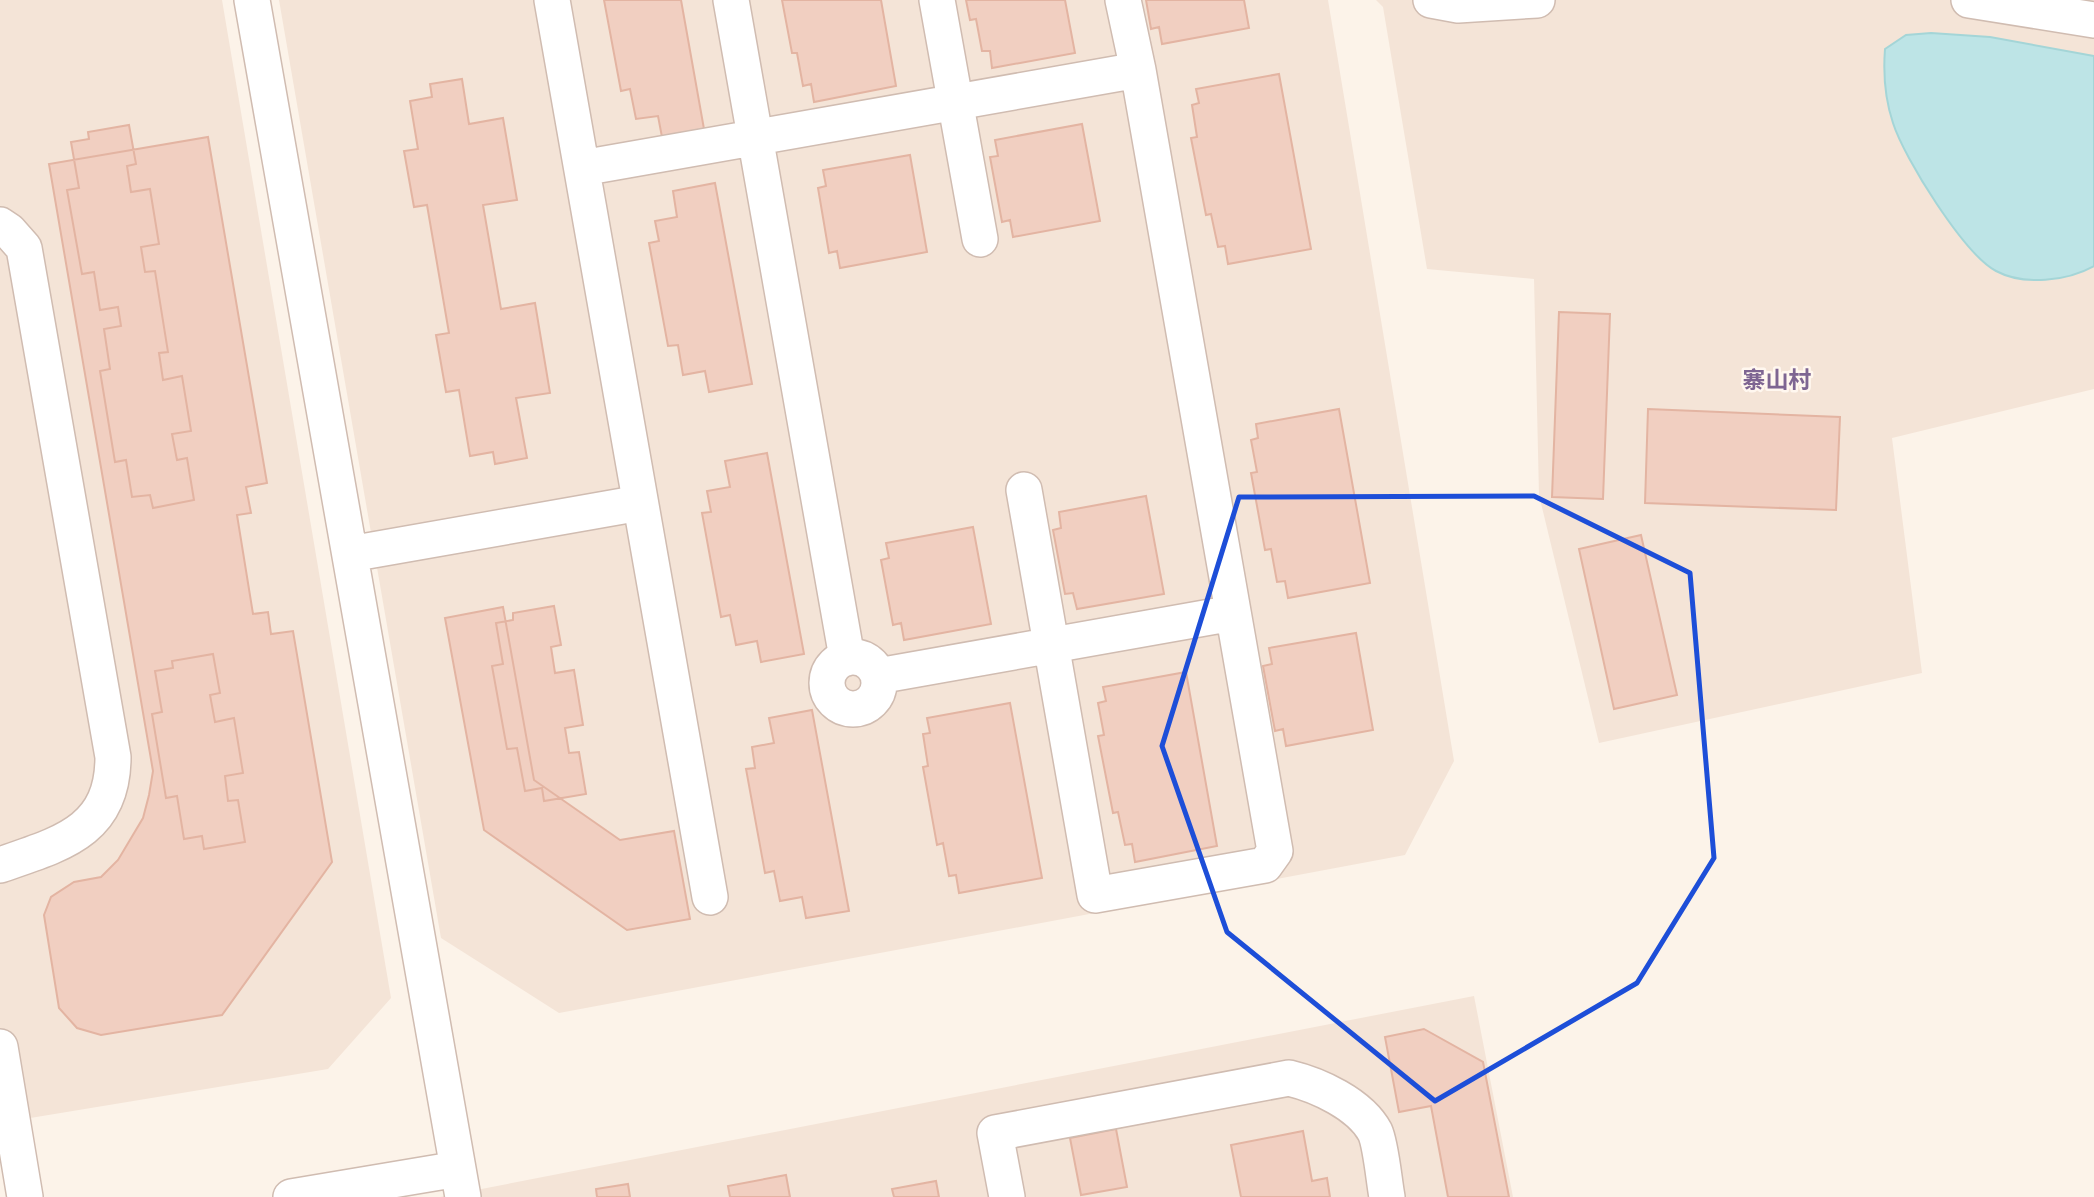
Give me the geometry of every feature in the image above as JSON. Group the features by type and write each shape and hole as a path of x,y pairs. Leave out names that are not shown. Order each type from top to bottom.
{"street":[{"path":"252,0 460,1183 291,1197"},
{"path":"552,0 710,897"},
{"path":"731,0 847,658"},
{"path":"937,0 980,239"},
{"path":"1024,489 1095,895 1265,865 1275,850 1138,69 1123,0"},
{"path":"1431,0 1458,5 1537,0"},
{"path":"1969,0 2094,20"},
{"path":"582,167 1138,69"},
{"path":"0,225 24,248 113,757 113,774 102,808 81,831 57,845 0,865"},
{"path":"350,554 640,503"},
{"path":"878,676 1233,613"},
{"path":"856,657 867,661 878,676 878,693 872,703 861,709 850,710 837,705 829,695 827,681 831,669 837,662 847,658 856,657"},
{"path":"0,1046 25,1197"},
{"path":"1007,1197 995,1133 1289,1078 1317,1087 1343,1101 1360,1115 1375,1133 1387,1197"}],"highlighted area":[{"path":"1534,496 1690,573 1714,858 1637,983 1435,1101 1227,932 1162,746 1239,497"}],"shaded area":[{"path":"0,0 222,0 391,998 328,1069 0,1123"},
{"path":"279,0 1328,0 1454,761 1405,855 559,1013 441,938"},
{"path":"1376,0 2094,0 2094,389 1892,438 1922,673 1599,743 1539,495 1534,279 1427,269 1383,7"},
{"path":"1474,996 1513,1197 440,1197"}],"water":[{"path":"1931,33 1990,37 2094,56 2094,266 2071,275 2045,280 2007,276 1983,261 1952,226 1922,181 1899,139 1888,105 1885,78 1885,49 1906,35"}],"building":[{"path":"604,0 681,0 704,129 662,137 658,116 636,119 630,89 621,91"},
{"path":"782,0 881,0 896,86 814,102 811,84 803,86 797,53 792,53"},
{"path":"966,0 1065,0 1075,53 992,68 990,51 982,51 976,19 970,20"},
{"path":"1146,0 1244,0 1249,28 1162,44 1159,27 1151,29"},
{"path":"1279,74 1311,249 1228,264 1225,246 1218,247 1211,214 1206,215 1191,138 1197,137 1192,105 1199,103 1196,89"},
{"path":"462,79 469,124 503,118 517,200 483,205 501,309 535,303 550,393 516,398 527,458 495,464 493,452 470,456 459,390 446,392 436,335 449,333 427,205 414,207 404,151 418,149 410,101 432,97 430,84"},
{"path":"1082,124 1100,221 1013,237 1010,220 1002,222 990,157 998,156 995,140"},
{"path":"129,125 136,164 127,166 131,192 150,189 159,244 141,247 145,272 155,271 168,352 159,353 163,380 182,376 191,431 172,434 177,460 187,458 194,500 153,508 150,495 132,497 126,460 115,462 100,371 110,369 104,329 121,326 118,307 100,310 94,272 82,274 67,190 79,188 71,142 89,139 88,132"},
{"path":"208,137 267,483 246,487 251,513 237,515 253,614 268,612 271,634 293,631 332,862 222,1015 101,1035 77,1028 59,1008 44,915 51,897 74,882 101,877 118,860 143,818 153,771 49,164"},
{"path":"910,155 927,252 840,268 837,251 829,253 818,188 826,186 823,170"},
{"path":"715,183 752,384 709,392 705,371 683,375 678,345 668,346 649,243 659,241 655,221 677,217 673,191"},
{"path":"1559,312 1610,314 1603,499 1552,497"},
{"path":"1339,409 1370,583 1288,598 1285,581 1277,582 1271,549 1265,550 1251,473 1257,472 1251,440 1258,438 1256,424"},
{"path":"1648,409 1840,417 1836,510 1645,503"},
{"path":"767,453 804,654 761,662 757,641 736,645 730,615 721,617 702,513 711,512 707,491 730,487 725,461"},
{"path":"1146,496 1164,594 1077,609 1073,593 1065,594 1053,530 1061,528 1059,512"},
{"path":"973,527 991,624 904,640 901,623 893,625 881,560 889,558 886,543"},
{"path":"1641,535 1677,695 1614,709 1579,549"},
{"path":"554,606 561,645 551,647 555,673 574,670 583,725 565,728 569,753 579,752 586,794 544,801 542,788 525,791 517,748 507,749 492,666 503,664 496,623 513,620 513,613"},
{"path":"503,607 534,780 620,840 674,831 690,919 627,930 484,830 445,618"},
{"path":"1356,633 1373,730 1286,746 1283,729 1275,731 1263,666 1272,664 1269,648"},
{"path":"213,654 220,693 210,695 215,722 234,718 243,773 225,776 228,801 238,800 245,842 204,849 202,836 184,839 177,796 166,798 152,714 162,712 155,671 173,668 172,661"},
{"path":"1186,672 1217,846 1135,862 1132,844 1125,845 1118,812 1113,813 1098,736 1104,735 1098,703 1106,701 1103,687"},
{"path":"1010,703 1042,878 959,893 956,875 949,876 943,843 937,845 923,767 928,766 923,734 930,733 927,718"},
{"path":"812,710 849,911 806,918 802,897 780,901 774,871 765,873 746,769 755,768 752,747 774,743 769,718"},
{"path":"1424,1029 1483,1062 1509,1197 1448,1197 1431,1106 1399,1112 1385,1037"},
{"path":"1116,1129 1127,1187 1081,1195 1070,1138"},
{"path":"1303,1131 1312,1181 1327,1178 1330,1197 1241,1197 1231,1145"},
{"path":"786,1175 790,1197 730,1197 728,1186"},
{"path":"936,1181 939,1197 894,1197 892,1189"},
{"path":"628,1184 630,1197 597,1197 596,1189"}],"district":[{"name":"寨山村","path":"1777,380"}]}
